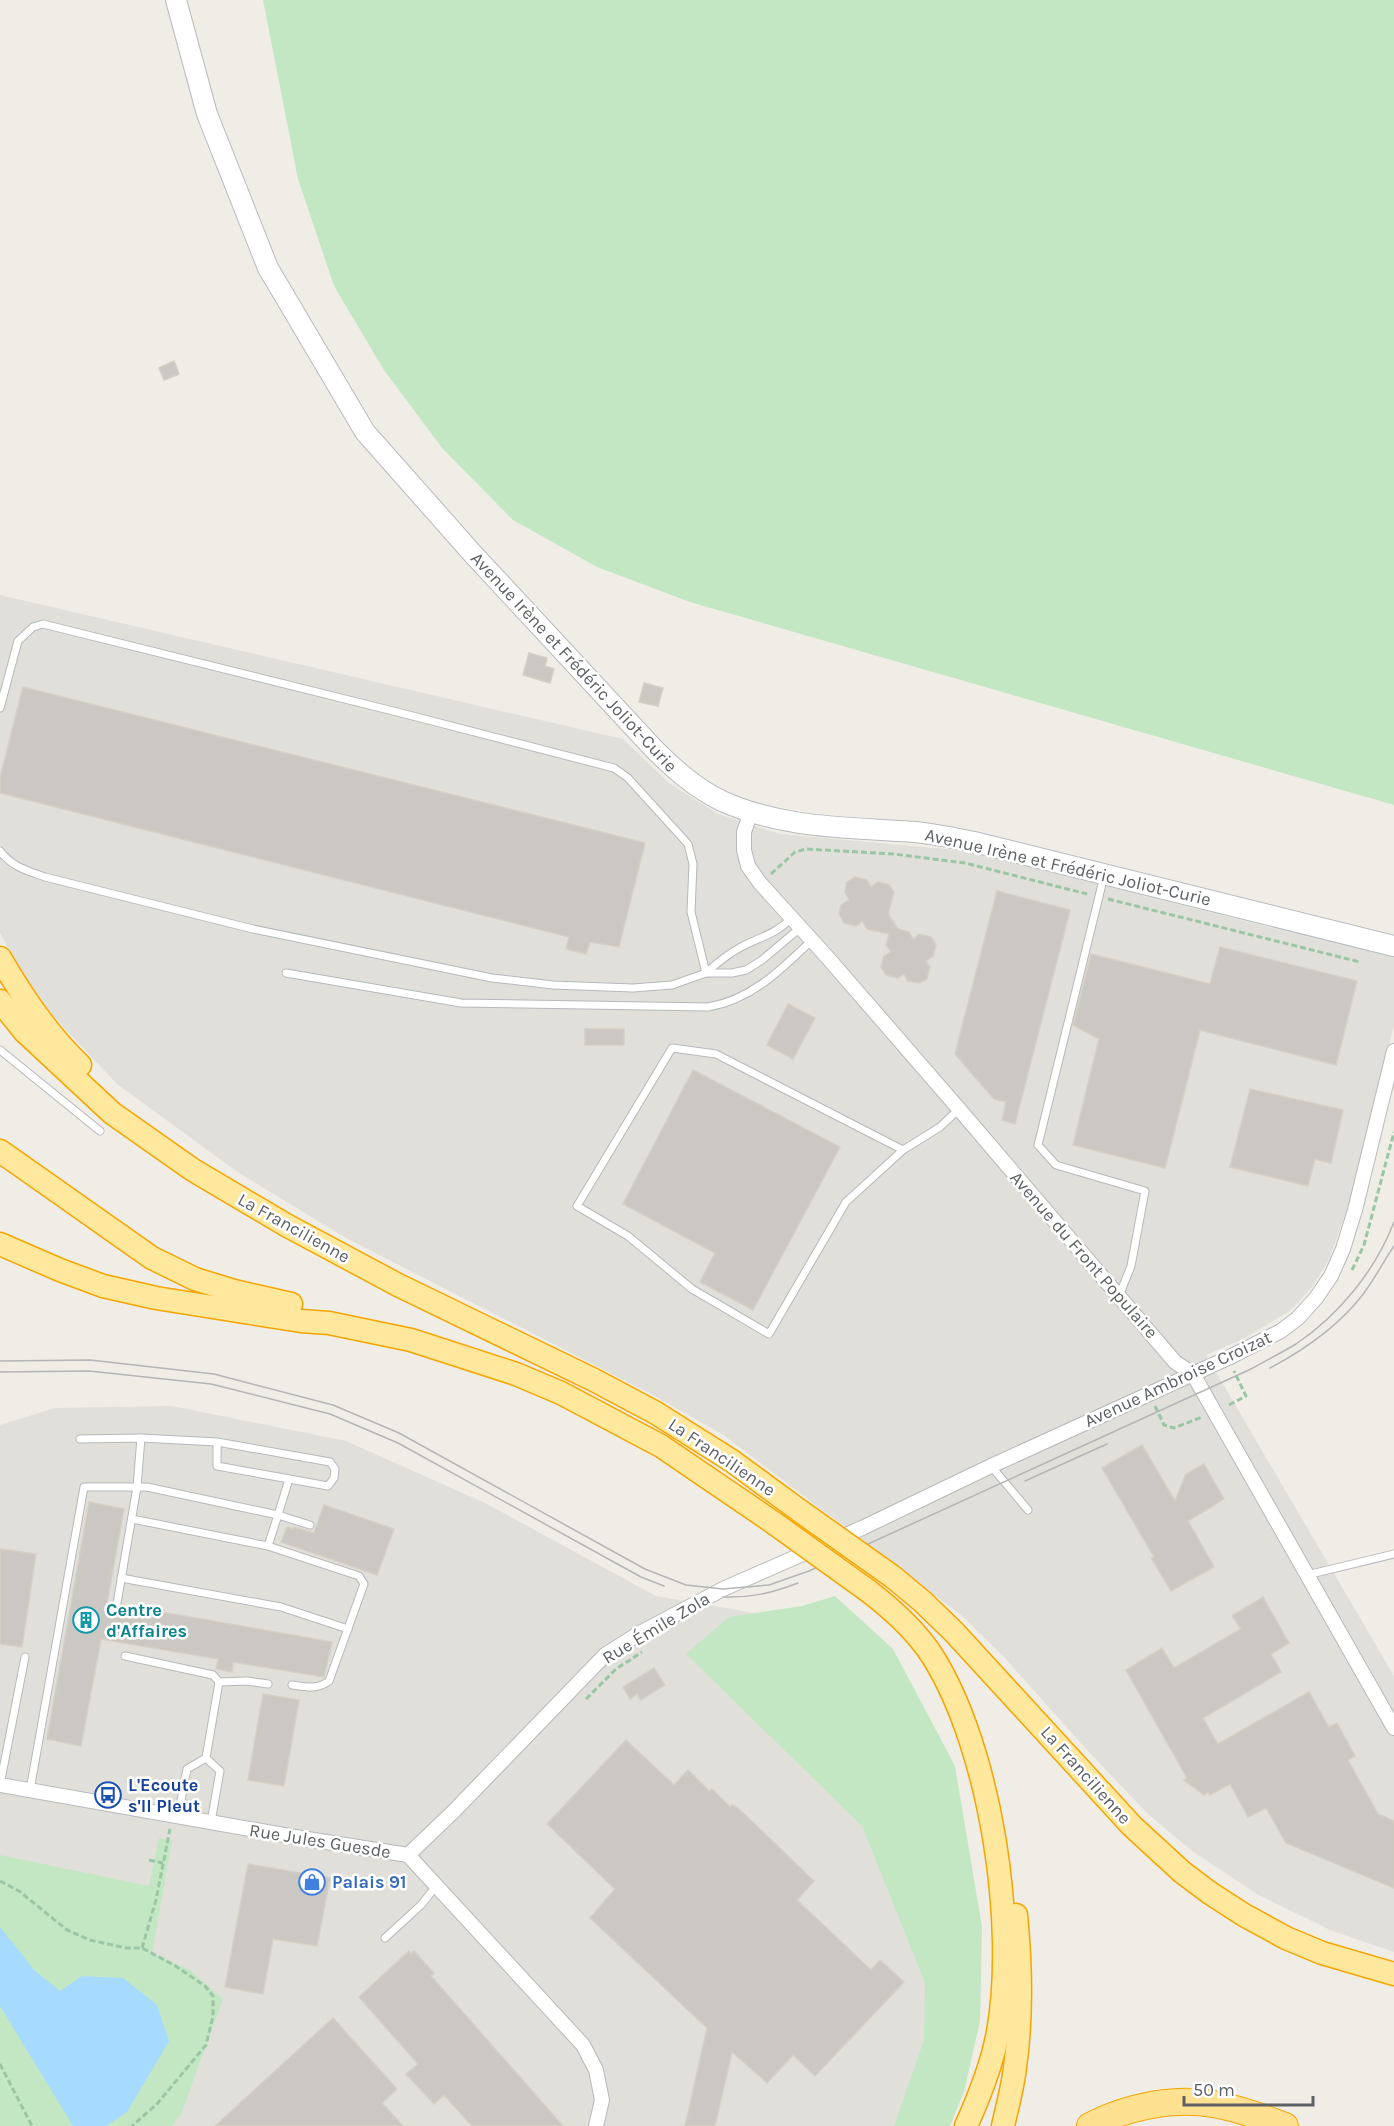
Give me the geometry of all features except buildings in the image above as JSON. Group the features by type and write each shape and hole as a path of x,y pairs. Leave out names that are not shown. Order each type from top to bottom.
{"highway":[{"path":"0,958 39,1018 69,1055 99,1083 106,1122"},
{"name":"La Francilienne","path":"0,1001 106,1122 286,1225 398,1285 594,1380 656,1413 732,1461 923,1602 954,1632 1132,1826 1182,1872 1244,1915 1286,1938 1322,1953 1394,1974"},
{"path":"0,1151 152,1258 195,1279 234,1292 305,1307 329,1323"},
{"name":"La Francilienne","path":"0,1244 103,1286 156,1298 301,1321 329,1323 411,1340 516,1374 561,1393 661,1446 774,1523 903,1619 917,1635 944,1677 966,1727 980,1775 998,1864 1004,1962 1002,1999 992,2060 980,2096 966,2126"},
{"path":"998,1864 1014,1889 1020,1957 1020,2010 1015,2068 1003,2126"},
{"path":"1090,2126 1139,2108 1177,2102 1212,2103 1285,2126"}],"main road":[{"name":"Avenue Irène et Frédéric Joliot-Curie","path":"176,0 207,114 268,268 365,432 472,553 670,766 696,786 721,800 772,818 814,826 939,835 1394,946"}],"street":[{"name":"Avenue du Front Populaire","path":"751,812 744,832 744,850 748,866 760,883 959,1108 1175,1362 1193,1374 1394,1728"},
{"name":"Avenue Ambroise Croizat","path":"862,1528 1193,1374 1281,1331 1298,1318 1331,1276 1343,1249 1355,1210 1394,1052"},
{"name":"Rue Émile Zola","path":"408,1855 454,1811 604,1654 708,1596 862,1528"},
{"name":"Rue Jules Guesde","path":"0,1785 408,1855 583,2045 596,2070 602,2100 596,2126"}],"lane":[{"path":"0,708 18,640 33,627 44,624 614,768 628,778 688,844 693,864 691,912 705,973"},
{"path":"0,851 18,868 45,877 253,929 492,978 553,985 633,988 672,985 705,973 732,973 746,970 762,960 796,923"},
{"path":"1104,874 1038,1145 1056,1165 1145,1191 1131,1266 1119,1296"},
{"path":"705,973 741,947 796,923"},
{"path":"286,973 461,1004 708,1007 726,1004 748,994 812,940"},
{"path":"903,1150 716,1054 672,1048 577,1206 628,1236 692,1289 769,1334 846,1202 903,1150 940,1127 959,1108"},
{"path":"0,1050 106,1122"},
{"path":"80,1439 141,1438 217,1442 330,1462 335,1469 334,1478 328,1486 217,1466 217,1442"},
{"path":"116,1609 137,1487 141,1438"},
{"path":"991,1466 1028,1510"},
{"path":"268,1546 289,1479"},
{"path":"30,1790 84,1487 137,1487 170,1491 278,1515 310,1525"},
{"path":"132,1519 268,1546 359,1576 364,1584 328,1681 322,1686 313,1688 292,1685"},
{"path":"1307,1575 1394,1554"},
{"path":"121,1578 281,1607 348,1629"},
{"path":"125,1656 213,1675 219,1682"},
{"path":"0,1785 25,1657"},
{"path":"219,1682 247,1681 268,1684"},
{"path":"176,1816 188,1769 206,1758 219,1682"},
{"path":"206,1758 220,1772 211,1823"},
{"path":"386,1938 422,1905 437,1885"}],"path":[{"path":"767,877 795,852 806,849 894,854 965,863 1360,962"},
{"path":"1224,1407 1246,1396 1232,1367"},
{"path":"1154,1403 1164,1425 1174,1428 1207,1415"},
{"path":"584,1702 616,1669 646,1649"},
{"path":"142,1948 176,1816"},
{"path":"149,1860 163,1863"},
{"path":"0,1881 19,1891 67,1930 90,1940 126,1948 142,1948 174,1965 204,1986 213,1996 213,2016 206,2045 157,2104 132,2126"},
{"path":"0,2064 32,2126"}],"shaded area":[{"path":"0,595 623,739 669,783 718,814 780,834 968,851 1277,929 1394,955 1394,1025 1350,1202 1329,1259 1312,1287 1290,1311 1241,1340 1206,1355 1394,1676 1394,1952 1330,1930 1257,1894 1192,1851 1148,1814 1003,1656 961,1615 722,1434 651,1394 344,1237 236,1171 117,1084 54,1017 23,974 0,933"},
{"path":"172,1406 346,1441 485,1503 656,1596 874,1634 942,1760 940,2126 0,2126 0,1425 55,1408"}],"green space":[{"path":"263,0 1394,0 1394,805 690,602 597,567 513,520 442,448 384,370 334,286 298,179"},
{"path":"835,1596 893,1649 955,1766 982,1927 980,2021 964,2092 950,2126 894,2126 924,2040 925,1983 862,1826 686,1654 729,1617 802,1606"},
{"path":"159,1838 172,1841 152,1953 188,1969 223,1999 181,2114 172,2126 0,2126 0,1855 149,1886"}],"water":[{"path":"0,1927 35,1971 60,1991 82,1976 123,1978 157,2005 169,2041 127,2112 106,2126 73,2126 0,2006"}],"tram line":[{"path":"0,1361 90,1360 214,1374 333,1405 399,1433 645,1569 686,1585 723,1589 769,1585 809,1571 1251,1369 1296,1344 1327,1320 1354,1290 1377,1258 1394,1222"},
{"path":"1270,1368 1309,1344 1344,1316 1364,1293 1394,1246"},
{"path":"0,1372 89,1371 211,1384 330,1414 398,1443 641,1577 664,1586"},
{"path":"1025,1481 1107,1444"},
{"path":"723,1597 761,1594 798,1583"}],"place":[{"name":"Centre d'Affaires","path":"86,1620"},
{"name":"L'Ecoute s'Il Pleut","path":"108,1795"},
{"name":"Palais 91","path":"312,1882"}]}
